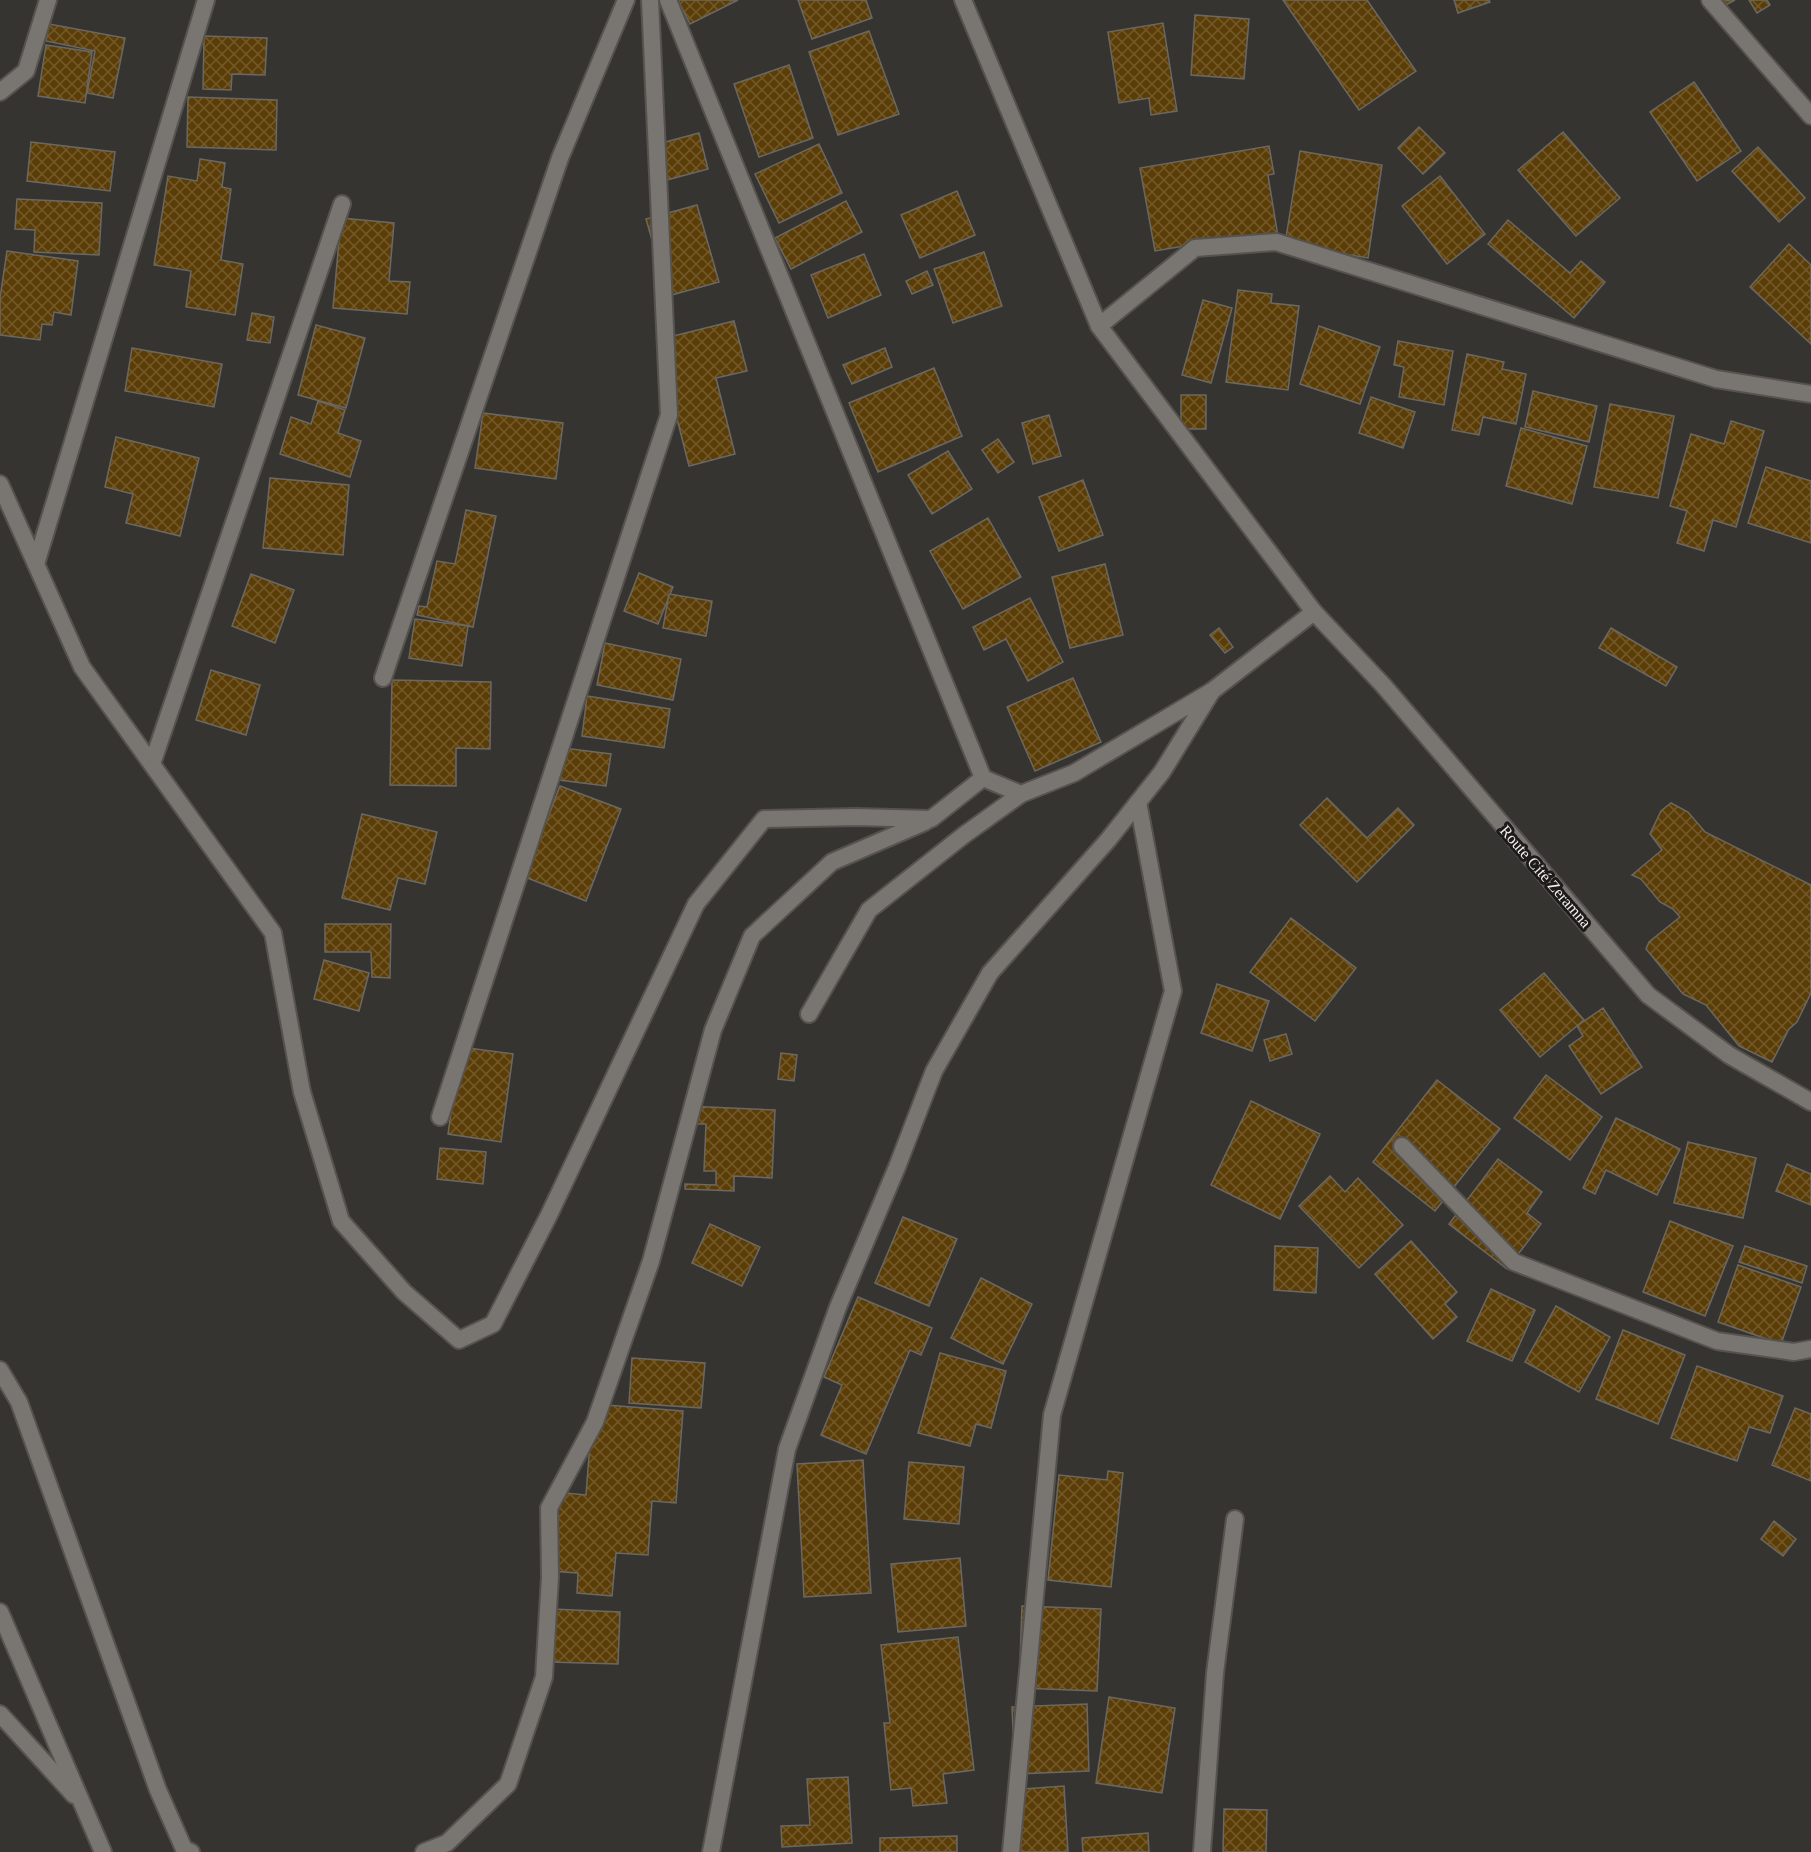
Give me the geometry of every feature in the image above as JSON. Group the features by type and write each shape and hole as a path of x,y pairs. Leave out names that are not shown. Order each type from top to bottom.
{"street":[{"path":"0,92 27,71 48,0"},
{"path":"36,564 206,0"},
{"path":"383,678 560,158 626,0"},
{"path":"440,1117 669,415 650,0"},
{"path":"668,0 983,778 1021,794"},
{"name":"Route Cité Zeramna","path":"963,0 1099,326 1314,612 1383,685 1648,995 1729,1055 1811,1102"},
{"path":"1710,0 1811,116"},
{"path":"152,764 342,204"},
{"path":"1099,326 1195,248 1276,242 1716,379 1811,394"},
{"path":"0,484 82,667 273,933 302,1092 341,1221 404,1292 459,1340 493,1324 549,1215 696,904 764,819 856,817 931,819"},
{"path":"809,1014 869,910 964,835 1021,794 1074,773 1212,692 1314,612"},
{"path":"711,1852 788,1449 838,1307 897,1167 934,1071 990,974 1108,840 1162,772 1212,692"},
{"path":"424,1852 447,1843 508,1784 544,1677 550,1577 549,1508 595,1422 651,1261 713,1030 752,936 832,862 931,819 983,778"},
{"path":"1011,1852 1052,1414 1173,991 1138,802"},
{"path":"1402,1146 1514,1262 1717,1341 1794,1352 1811,1349"},
{"path":"0,1370 19,1402 158,1790 184,1849 191,1852"},
{"path":"1202,1852 1215,1673 1235,1519"},
{"path":"0,1612 103,1852"},
{"path":"0,1714 83,1805"}],"building":[{"path":"678,0 738,0 690,24"},
{"path":"798,0 866,0 872,18 812,39"},
{"path":"1283,0 1367,0 1416,71 1359,110"},
{"path":"1454,0 1489,0 1490,2 1458,13"},
{"path":"1713,0 1735,0 1718,9"},
{"path":"1749,0 1767,0 1770,5 1757,13"},
{"path":"1195,15 1249,19 1244,79 1191,75"},
{"path":"1163,23 1177,111 1151,115 1149,98 1119,103 1108,32"},
{"path":"49,24 125,38 113,98 87,93 95,51 46,41"},
{"path":"869,31 899,114 838,135 809,52"},
{"path":"204,36 267,38 265,75 232,74 231,90 203,89"},
{"path":"46,45 92,52 85,103 38,96"},
{"path":"789,65 813,138 759,157 734,84"},
{"path":"1694,82 1741,151 1697,181 1650,112"},
{"path":"188,97 277,100 276,150 187,147"},
{"path":"1419,127 1445,153 1423,174 1398,148"},
{"path":"1563,132 1620,198 1576,236 1518,170"},
{"path":"699,133 708,169 663,181 654,145"},
{"path":"31,142 115,152 110,191 27,181"},
{"path":"819,144 842,193 779,223 755,174"},
{"path":"1269,146 1274,174 1268,175 1279,243 1214,241 1155,251 1140,168"},
{"path":"1758,147 1805,198 1779,222 1732,171"},
{"path":"1300,151 1382,165 1368,258 1285,244"},
{"path":"200,159 225,163 222,187 231,189 221,260 243,264 235,315 186,307 191,271 154,265 168,176 197,181"},
{"path":"1440,176 1485,234 1447,264 1402,206"},
{"path":"957,191 975,235 920,258 901,215"},
{"path":"17,199 102,203 99,255 34,252 35,230 15,229"},
{"path":"846,201 862,232 791,269 775,238"},
{"path":"697,205 719,282 668,296 646,219"},
{"path":"341,218 394,223 389,281 410,282 407,314 333,308"},
{"path":"1508,220 1570,273 1581,261 1605,282 1574,318 1488,244"},
{"path":"1789,244 1811,265 1811,344 1750,287"},
{"path":"7,251 78,261 71,315 54,312 52,325 42,324 40,340 0,335 0,298"},
{"path":"984,252 1002,306 953,323 934,269"},
{"path":"864,254 881,295 828,318 811,275"},
{"path":"927,271 933,285 912,294 906,281"},
{"path":"1238,290 1272,294 1271,303 1299,306 1288,390 1226,382"},
{"path":"1203,300 1232,308 1211,383 1182,375"},
{"path":"252,313 274,317 270,343 247,340"},
{"path":"734,321 747,371 716,378 735,454 689,466 657,340"},
{"path":"316,325 365,338 346,408 298,395"},
{"path":"1319,326 1380,347 1360,404 1300,384"},
{"path":"1398,341 1453,351 1444,405 1399,397 1404,367 1394,365"},
{"path":"132,348 222,364 214,407 125,391"},
{"path":"885,348 892,367 852,384 843,365"},
{"path":"1467,354 1504,362 1502,369 1526,374 1516,424 1483,417 1479,435 1452,430"},
{"path":"934,368 962,436 878,472 849,403"},
{"path":"1533,391 1597,406 1589,442 1525,427"},
{"path":"1181,395 1206,395 1206,429 1181,429"},
{"path":"1371,397 1415,412 1403,448 1359,433"},
{"path":"318,401 345,410 338,433 361,441 350,477 280,454 291,417 311,424"},
{"path":"1610,404 1674,416 1658,498 1594,487"},
{"path":"483,413 563,423 556,479 475,468"},
{"path":"1049,415 1061,456 1033,464 1022,423"},
{"path":"1731,421 1764,431 1736,527 1713,520 1704,551 1677,543 1687,511 1670,506 1691,434 1724,444"},
{"path":"1521,428 1587,446 1572,504 1506,486"},
{"path":"116,437 199,458 180,536 126,523 133,494 105,487"},
{"path":"998,439 1014,462 998,473 982,450"},
{"path":"948,451 972,489 932,514 908,475"},
{"path":"1766,467 1811,481 1811,543 1748,523"},
{"path":"270,478 349,485 343,555 263,548"},
{"path":"1083,480 1103,535 1059,551 1039,497"},
{"path":"466,510 496,516 473,627 417,615 419,606 427,607 437,561 455,564"},
{"path":"988,518 1021,577 963,609 930,551"},
{"path":"1105,564 1123,635 1070,648 1052,577"},
{"path":"639,573 673,587 658,624 624,611"},
{"path":"251,574 294,590 275,643 232,626"},
{"path":"669,594 712,601 706,636 663,628"},
{"path":"1030,598 1063,662 1028,681 1006,639 984,650 973,627"},
{"path":"415,619 468,626 462,666 409,658"},
{"path":"1219,628 1233,647 1225,653 1210,635"},
{"path":"1611,628 1677,667 1666,686 1599,648"},
{"path":"605,643 681,659 673,700 597,685"},
{"path":"211,670 260,685 246,735 196,720"},
{"path":"1073,678 1101,742 1035,771 1007,707"},
{"path":"392,680 491,682 490,749 456,748 456,786 390,785"},
{"path":"587,696 670,709 664,748 582,736"},
{"path":"563,748 611,754 606,786 559,780"},
{"path":"560,786 621,809 586,901 525,877"},
{"path":"1327,798 1367,838 1398,808 1414,825 1357,882 1300,825"},
{"path":"1671,803 1688,812 1705,832 1811,885 1811,993 1797,1022 1789,1029 1772,1062 1739,1046 1706,1005 1683,994 1646,949 1649,942 1680,917 1673,909 1660,902 1641,879 1632,875 1662,850 1650,834 1661,811"},
{"path":"362,814 437,832 425,884 398,878 390,910 342,898"},
{"path":"1291,918 1356,968 1315,1021 1250,972"},
{"path":"325,924 391,924 390,978 372,977 371,952 325,952"},
{"path":"324,960 369,973 359,1011 314,999"},
{"path":"1544,973 1584,1020 1540,1057 1500,1010"},
{"path":"1217,984 1269,1001 1252,1051 1201,1033"},
{"path":"1603,1008 1642,1067 1601,1094 1569,1046 1583,1036 1577,1026"},
{"path":"1286,1034 1292,1054 1270,1061 1264,1040"},
{"path":"460,1047 513,1054 501,1142 448,1134"},
{"path":"781,1053 797,1055 794,1081 778,1079"},
{"path":"1546,1075 1602,1117 1570,1160 1514,1118"},
{"path":"1437,1080 1500,1129 1435,1211 1373,1162"},
{"path":"1251,1101 1320,1134 1280,1219 1211,1185"},
{"path":"686,1106 775,1110 772,1178 734,1176 734,1191 685,1189 685,1184 716,1185 716,1171 704,1171 706,1124 686,1124"},
{"path":"1616,1118 1680,1149 1657,1195 1606,1170 1595,1194 1583,1188"},
{"path":"1688,1142 1756,1158 1743,1218 1674,1203"},
{"path":"440,1148 486,1152 483,1184 437,1179"},
{"path":"1498,1159 1542,1192 1527,1213 1541,1224 1507,1269 1449,1224"},
{"path":"1787,1164 1811,1174 1811,1205 1776,1191"},
{"path":"1330,1176 1345,1192 1358,1178 1403,1225 1359,1268 1299,1206"},
{"path":"903,1217 957,1239 929,1306 875,1283"},
{"path":"1670,1221 1733,1246 1705,1316 1643,1292"},
{"path":"710,1224 760,1247 742,1286 692,1263"},
{"path":"1411,1241 1457,1292 1445,1304 1457,1317 1433,1339 1375,1274"},
{"path":"1275,1246 1318,1248 1316,1293 1274,1290"},
{"path":"1745,1246 1807,1266 1802,1283 1739,1262"},
{"path":"1738,1265 1801,1287 1781,1344 1718,1322"},
{"path":"981,1278 1032,1304 1003,1364 951,1338"},
{"path":"1491,1289 1535,1310 1512,1361 1467,1341"},
{"path":"858,1297 932,1328 921,1355 910,1350 866,1454 821,1435 842,1385 824,1377"},
{"path":"1556,1306 1610,1337 1579,1392 1525,1362"},
{"path":"1623,1330 1685,1355 1658,1424 1596,1399"},
{"path":"940,1353 1006,1371 991,1428 976,1424 970,1446 918,1433"},
{"path":"632,1358 705,1363 701,1408 629,1403"},
{"path":"1697,1366 1783,1396 1770,1433 1749,1427 1737,1461 1671,1438"},
{"path":"593,1404 683,1411 676,1503 652,1501 648,1555 616,1553 612,1596 577,1593 578,1573 549,1571 555,1492 586,1495"},
{"path":"1795,1408 1811,1414 1811,1481 1772,1465"},
{"path":"863,1460 871,1593 804,1597 797,1464"},
{"path":"909,1462 964,1467 959,1524 904,1519"},
{"path":"1108,1471 1123,1473 1111,1587 1048,1580 1059,1475 1107,1480"},
{"path":"1774,1521 1796,1539 1783,1556 1761,1539"},
{"path":"960,1558 966,1626 898,1632 891,1564"},
{"path":"1022,1606 1101,1609 1097,1691 1019,1688"},
{"path":"552,1609 620,1612 618,1664 550,1662"},
{"path":"958,1637 974,1770 943,1774 947,1803 913,1806 911,1788 891,1790 884,1723 890,1723 881,1645"},
{"path":"1109,1697 1175,1708 1162,1793 1096,1783"},
{"path":"1087,1704 1089,1771 1015,1774 1012,1707"},
{"path":"848,1777 852,1843 782,1847 781,1826 810,1825 807,1779"},
{"path":"1064,1786 1068,1852 1008,1852 1011,1790"},
{"path":"1224,1809 1267,1810 1266,1852 1223,1852"},
{"path":"1148,1833 1149,1852 1083,1852 1082,1838"},
{"path":"957,1836 957,1852 880,1852 880,1838"}]}
